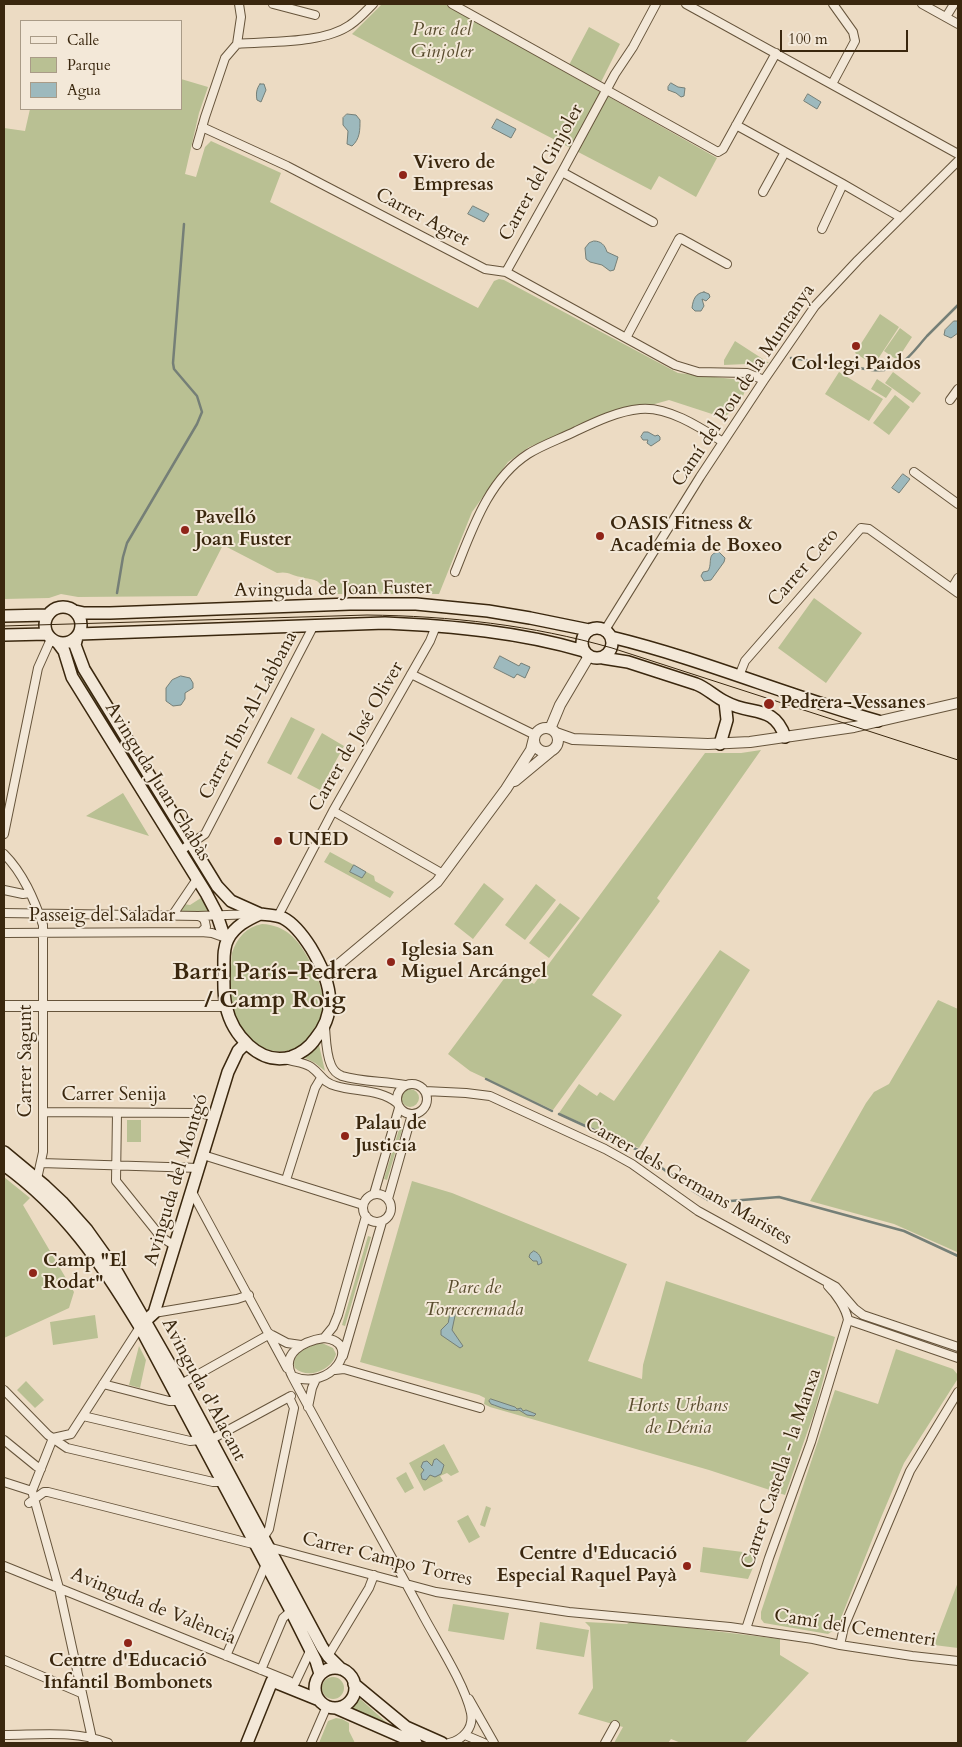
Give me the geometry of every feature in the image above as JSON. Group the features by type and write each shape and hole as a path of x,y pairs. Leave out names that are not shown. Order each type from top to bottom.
{"main road":[{"name":"Avinguda de Joan Fuster","path":"75,611 107,613 326,605 416,604 496,612 589,630"},
{"path":"4,635 52,639 67,643 78,635 82,623 75,611 62,607 54,609 48,615 44,624 52,639"},
{"path":"4,616 48,615"},
{"name":"Avinguda de Joan Fuster","path":"78,635 385,623 436,626 515,636 551,642 587,654"},
{"path":"785,737 781,726 775,718 765,713 739,708 724,702 703,686 628,662 603,658 596,659 587,654 582,639 589,630 597,628 608,634 838,710 878,721"},
{"path":"603,658 609,654 612,648 608,634"},
{"name":"Avinguda Juan Chabàs","path":"78,635 75,645 84,669 224,895 235,903 260,914"},
{"name":"Avinguda Juan Chabàs","path":"52,639 64,651 72,677 180,851 218,916 223,933 228,938"},
{"path":"720,744 727,720 724,702"},
{"path":"725,726 734,717 751,710"},
{"path":"260,914 278,916 294,926 307,941 325,976 328,986 329,1005 325,1026 313,1043 291,1056 280,1058 263,1055 246,1043 233,1025 226,1006 224,988 224,952 228,938 240,925 260,914"},
{"name":"Avinguda del Montgó","path":"146,1320 175,1246 230,1067 238,1051 246,1043"},
{"name":"Avinguda d'Alacant","path":"4,1152 65,1219 146,1320 181,1384 223,1482 262,1543 266,1564 310,1649 318,1677"},
{"name":"Avinguda d'Alacant","path":"4,1165 34,1183"},
{"name":"Avinguda d'Alacant","path":"146,1320 180,1401 205,1440 328,1656 341,1669"},
{"path":"330,1668 341,1669 350,1675 354,1684 354,1690 346,1704 327,1705 315,1691 318,1677 330,1668"},
{"name":"Avinguda de València","path":"272,1681 278,1678 302,1684 318,1677"},
{"path":"246,1743 272,1681 416,1743"},
{"path":"354,1684 406,1727 442,1743"}],"street":[{"path":"197,145 226,56 237,44 240,22 239,4"},
{"path":"273,4 315,16"},
{"path":"237,44 331,35 350,26 373,4"},
{"name":"Carrer del Ginjoler","path":"452,4 714,151 720,152 776,54"},
{"name":"Carrer del Ginjoler","path":"506,272 606,90 633,47 656,4"},
{"path":"686,4 958,154"},
{"path":"832,84 855,36 833,4"},
{"path":"922,4 958,24"},
{"path":"946,17 954,4"},
{"path":"736,126 900,217"},
{"name":"Carrer Agret","path":"202,127 295,170 485,269 506,272 682,368 704,373 747,373 764,380"},
{"path":"763,192 785,152"},
{"name":"Camí del Pou de la Muntanya","path":"608,634 723,442 815,306 900,217 958,161"},
{"path":"562,172 653,222"},
{"path":"822,229 843,184"},
{"path":"626,338 680,238 727,264"},
{"path":"950,400 958,389"},
{"path":"455,572 475,520 485,503 514,465 529,454 600,420 639,409 662,412 678,417 723,442"},
{"path":"914,472 958,504"},
{"name":"Carrer Ceto","path":"739,676 745,661 861,528 869,529 955,590"},
{"path":"955,590 958,578"},
{"name":"Carrer Ibn-Al-Labbana","path":"180,851 205,834 314,625"},
{"name":"Carrer de José Oliver","path":"278,916 333,812 430,641 436,626"},
{"path":"4,834 38,668 52,639"},
{"path":"506,789 558,743 553,731 556,712 587,654"},
{"path":"411,674 535,736"},
{"path":"325,976 430,888 443,874 506,789 531,750 535,736 540,730 553,731 574,739 720,744 854,727 958,703"},
{"path":"535,736 537,748 543,752 552,750 574,739"},
{"path":"333,812 443,874"},
{"name":"Carrer Sagunt","path":"4,854 15,867 30,893 43,925 43,1112 41,1164 34,1183"},
{"name":"Passeig del Saladar","path":"172,916 196,878"},
{"path":"4,890 23,894 30,893"},
{"name":"Passeig del Saladar","path":"4,914 218,916 260,914"},
{"name":"Passeig del Saladar","path":"198,916 205,921 206,928 201,932"},
{"name":"Passeig del Saladar","path":"4,933 201,932 228,938"},
{"path":"4,1006 226,1006"},
{"path":"280,1058 311,1067 321,1078 338,1087 385,1095 403,1111 412,1114 424,1108 427,1100 425,1091 416,1084 405,1085 360,1079 341,1076 337,1073 331,1066 329,1059 325,1026"},
{"path":"286,1180 315,1088 321,1078"},
{"path":"374,1194 398,1105 398,1092 405,1085"},
{"name":"Carrer dels Germans Maristes","path":"425,1091 490,1096 572,1134 632,1164 698,1211 836,1287 855,1309 863,1315 958,1347"},
{"name":"Carrer Senija","path":"43,1112 198,1113 214,1116"},
{"path":"117,1113 116,1181 161,1237 175,1246"},
{"path":"335,1370 342,1358 382,1222 392,1210 388,1199 412,1114"},
{"path":"203,1154 363,1205"},
{"path":"41,1164 199,1168"},
{"path":"192,1192 461,1687 494,1743"},
{"path":"324,1338 333,1328 338,1315 366,1216 363,1205 367,1198 374,1194 380,1194 388,1199"},
{"path":"366,1216 375,1222 382,1222"},
{"name":"Carrer dels Germans Maristes","path":"818,1277 832,1290 848,1320"},
{"path":"53,1438 71,1434 146,1320 249,1295"},
{"path":"848,1320 958,1358"},
{"name":"Carrer Castella - la Manxa","path":"746,1629 769,1558 811,1442 848,1320"},
{"path":"270,1334 287,1343 301,1345"},
{"path":"181,1384 270,1334"},
{"path":"287,1368 289,1358 301,1345 324,1338 332,1340 338,1345 342,1351 342,1358"},
{"path":"292,1376 304,1380 316,1379 335,1370 344,1370 480,1408"},
{"path":"292,1416 308,1407 316,1379"},
{"path":"103,1384 169,1401 180,1401"},
{"path":"4,1390 48,1435 67,1448 213,1482 223,1482"},
{"path":"83,1416 190,1441 205,1440 300,1392"},
{"path":"840,1645 844,1627 902,1488 916,1460 958,1392"},
{"path":"262,1543 269,1529 294,1408 289,1397"},
{"path":"53,1438 32,1498 59,1588 92,1740"},
{"path":"4,1440 41,1469"},
{"path":"4,1482 32,1498"},
{"name":"Carrer Campo Torres","path":"32,1498 48,1492 262,1543 456,1596 569,1612 668,1620 746,1629"},
{"path":"226,1656 266,1564"},
{"name":"Avinguda de València","path":"4,1566 292,1682"},
{"path":"328,1656 369,1588 374,1574"},
{"path":"261,1670 283,1618 291,1610"},
{"name":"Camí del Cementeri","path":"746,1629 813,1638 840,1645 912,1656 958,1661"},
{"path":"292,1682 310,1649"},
{"path":"4,1660 81,1693"},
{"path":"449,1743 457,1741 465,1735 470,1727 471,1714 461,1687"},
{"path":"311,1743 327,1705"},
{"path":"605,1743 615,1725"},
{"path":"4,1735 71,1735 108,1743"},
{"path":"465,1735 484,1743"}],"green space":[{"name":"Parc del Ginjoler","path":"382,4 445,4 717,158 696,197 659,176 651,190 352,34"},
{"path":"589,27 620,44 601,82 569,65"},
{"path":"182,79 208,87 199,113 185,174 196,177 205,147 211,141 281,173 270,202 478,308 494,281 504,280 678,373 742,380 745,384 744,394 735,408 727,415 712,414 669,400 591,422 529,447 508,462 472,512 439,594 325,594 321,585 316,581 287,573 277,573 223,545 197,596 78,597 61,594 49,598 4,599 4,128 25,131 30,110 182,110"},
{"path":"880,314 899,327 874,365 855,353"},
{"path":"900,328 912,337 897,360 884,351"},
{"path":"735,341 769,363 724,365 724,360"},
{"path":"839,372 883,399 869,421 825,394"},
{"path":"893,372 921,393 913,403 885,383"},
{"path":"877,379 892,389 886,398 871,389"},
{"path":"895,395 910,407 889,435 873,423"},
{"path":"814,598 862,633 826,683 778,648"},
{"path":"82,675 169,814 165,816 78,677"},
{"path":"291,717 315,729 291,775 267,763"},
{"path":"322,733 344,746 320,790 297,778"},
{"path":"761,750 657,898 660,901 592,995 622,1015 553,1110 470,1071 448,1054 512,968 534,984 705,753 741,753"},
{"path":"123,793 149,836 86,816"},
{"path":"330,852 374,876 375,881 394,892 390,898 324,862"},
{"path":"484,883 504,899 473,939 454,924"},
{"path":"536,884 556,900 525,940 505,925"},
{"path":"204,896 210,912 182,912 181,909 184,904 190,905"},
{"path":"560,903 580,918 549,958 529,943"},
{"path":"262,924 284,930 295,939 308,958 321,989 321,1015 314,1032 303,1044 288,1050 273,1051 257,1045 244,1033 232,1006 230,983 232,953 243,934 256,925"},
{"path":"720,950 750,970 639,1148 559,1113 579,1084 597,1096 600,1092 614,1101"},
{"path":"938,1000 958,1009 957,1252 894,1224 810,1201 866,1103 874,1092 889,1084"},
{"path":"319,1045 325,1071 303,1057"},
{"path":"410,1089 416,1092 419,1098 416,1104 410,1107 404,1104 401,1098 404,1092"},
{"path":"127,1120 141,1120 141,1142 127,1142"},
{"path":"400,1126 403,1127 387,1180 384,1179"},
{"name":"Camp \"El Rodat\"","path":"4,1177 30,1198 23,1205 74,1292 69,1308 4,1338"},
{"path":"412,1181 452,1193 627,1264 588,1361 642,1379 643,1365 666,1281 835,1337 814,1413 785,1495 709,1470 490,1407 484,1404 485,1398 479,1395 360,1362"},
{"path":"368,1236 371,1237 345,1326 342,1325"},
{"path":"95,1315 98,1338 53,1345 50,1322"},
{"path":"322,1343 333,1348 336,1354 330,1365 319,1372 313,1373 300,1372 295,1368 295,1358 298,1354 307,1348"},
{"path":"139,1346 146,1360 140,1388 129,1385"},
{"path":"896,1349 953,1369 958,1375 957,1380 904,1463 837,1628 828,1634 764,1623 761,1619 761,1612 835,1390 878,1404"},
{"path":"26,1381 44,1400 35,1408 17,1390"},
{"path":"444,1444 459,1472 451,1476 447,1473 440,1476 443,1481 424,1491 409,1463"},
{"path":"406,1472 414,1488 405,1493 396,1478"},
{"path":"486,1506 491,1508 485,1527 480,1525"},
{"path":"468,1515 480,1537 469,1543 457,1521"},
{"path":"703,1547 759,1554 748,1579 700,1572"},
{"path":"958,1582 958,1648 934,1645"},
{"path":"453,1604 509,1613 504,1640 448,1631"},
{"path":"631,1621 780,1639 780,1655 809,1673 745,1743 681,1743 671,1739 668,1743 614,1743 623,1727 578,1714 593,1688 590,1627 585,1622 627,1624"},
{"path":"540,1622 589,1630 584,1657 536,1649"},
{"path":"329,1677 337,1677 344,1684 344,1692 337,1699 329,1699 322,1692 322,1684"},
{"path":"357,1696 387,1723 349,1707 354,1703"},
{"path":"336,1718 349,1723 349,1731 355,1743 319,1743 328,1721"}],"water":[{"path":"671,83 685,88 684,96 681,97 668,90"},
{"path":"260,84 264,84 266,90 261,102 257,100 256,96"},
{"path":"808,94 821,102 817,109 804,101"},
{"path":"347,114 356,115 360,120 360,131 352,146 347,144 348,131 343,125 343,118"},
{"path":"497,119 516,129 511,138 492,128"},
{"path":"473,206 489,214 484,222 468,214"},
{"path":"594,241 604,245 607,252 618,257 614,270 610,271 602,265 586,259 585,248"},
{"path":"704,292 709,294 710,297 706,301 702,299 704,306 701,311 695,311 692,308 694,299 697,295"},
{"path":"954,321 958,321 958,333 951,338 944,335 945,330"},
{"path":"644,432 655,436 658,435 660,440 651,446 647,443 648,440 643,440 641,437"},
{"path":"903,474 910,479 899,493 892,488"},
{"path":"719,552 725,558 724,562 711,580 704,581 701,576 703,572 708,571 712,554"},
{"path":"500,656 519,666 521,663 530,667 525,678 517,674 514,678 494,668"},
{"path":"181,676 190,678 193,688 185,693 185,699 181,705 173,706 166,701 166,688 172,680"},
{"path":"354,865 366,872 362,878 350,872"},
{"path":"534,1251 541,1259 542,1263 538,1265 537,1261 533,1261 529,1257"},
{"path":"451,1309 456,1311 452,1330 463,1346 460,1348 441,1335 441,1330 448,1323"},
{"path":"491,1399 536,1414 534,1416 527,1415 519,1410 501,1408 491,1404 489,1401"},
{"path":"437,1459 444,1465 441,1474 435,1477 430,1475 426,1480 422,1479 421,1474 424,1470 421,1467 423,1462 427,1461 432,1466 434,1460"}],"waterway":[{"path":"117,593 127,543 197,424 202,412 197,396 174,369 173,363 184,224"},
{"path":"791,358 872,370 890,369 898,366 910,356 958,305"},
{"path":"486,1079 552,1111"},
{"path":"559,1114 638,1150"},
{"path":"643,1154 708,1200"},
{"path":"718,1202 779,1197 904,1231 958,1256"}],"tram line":[{"path":"4,626 367,615 429,617 491,623 552,633 612,648 958,760"}],"place":[{"name":"Vivero de Empresas","path":"403,175"},
{"name":"Col·legi Paidos","path":"856,346"},
{"name":"Pavelló Joan Fuster","path":"185,530"},
{"name":"OASIS Fitness & Academia de Boxeo","path":"600,536"},
{"name":"Pedrera-Vessanes","path":"769,704"},
{"name":"UNED","path":"278,841"},
{"name":"Iglesia San Miguel Arcángel","path":"391,962"},
{"name":"Palau de Justicia","path":"345,1136"},
{"name":"Camp \"El Rodat\"","path":"33,1273"},
{"name":"Centre d'Educació Especial Raquel Payà","path":"687,1566"},
{"name":"Centre d'Educació Infantil Bombonets","path":"128,1643"}],"district":[{"name":"Barri París-Pedrera / Camp Roig","path":"275,987"}],"park label":[{"name":"Parc de Torrecremada","path":"474,1300"},
{"name":"Horts Urbans de Dénia","path":"678,1418"}]}
